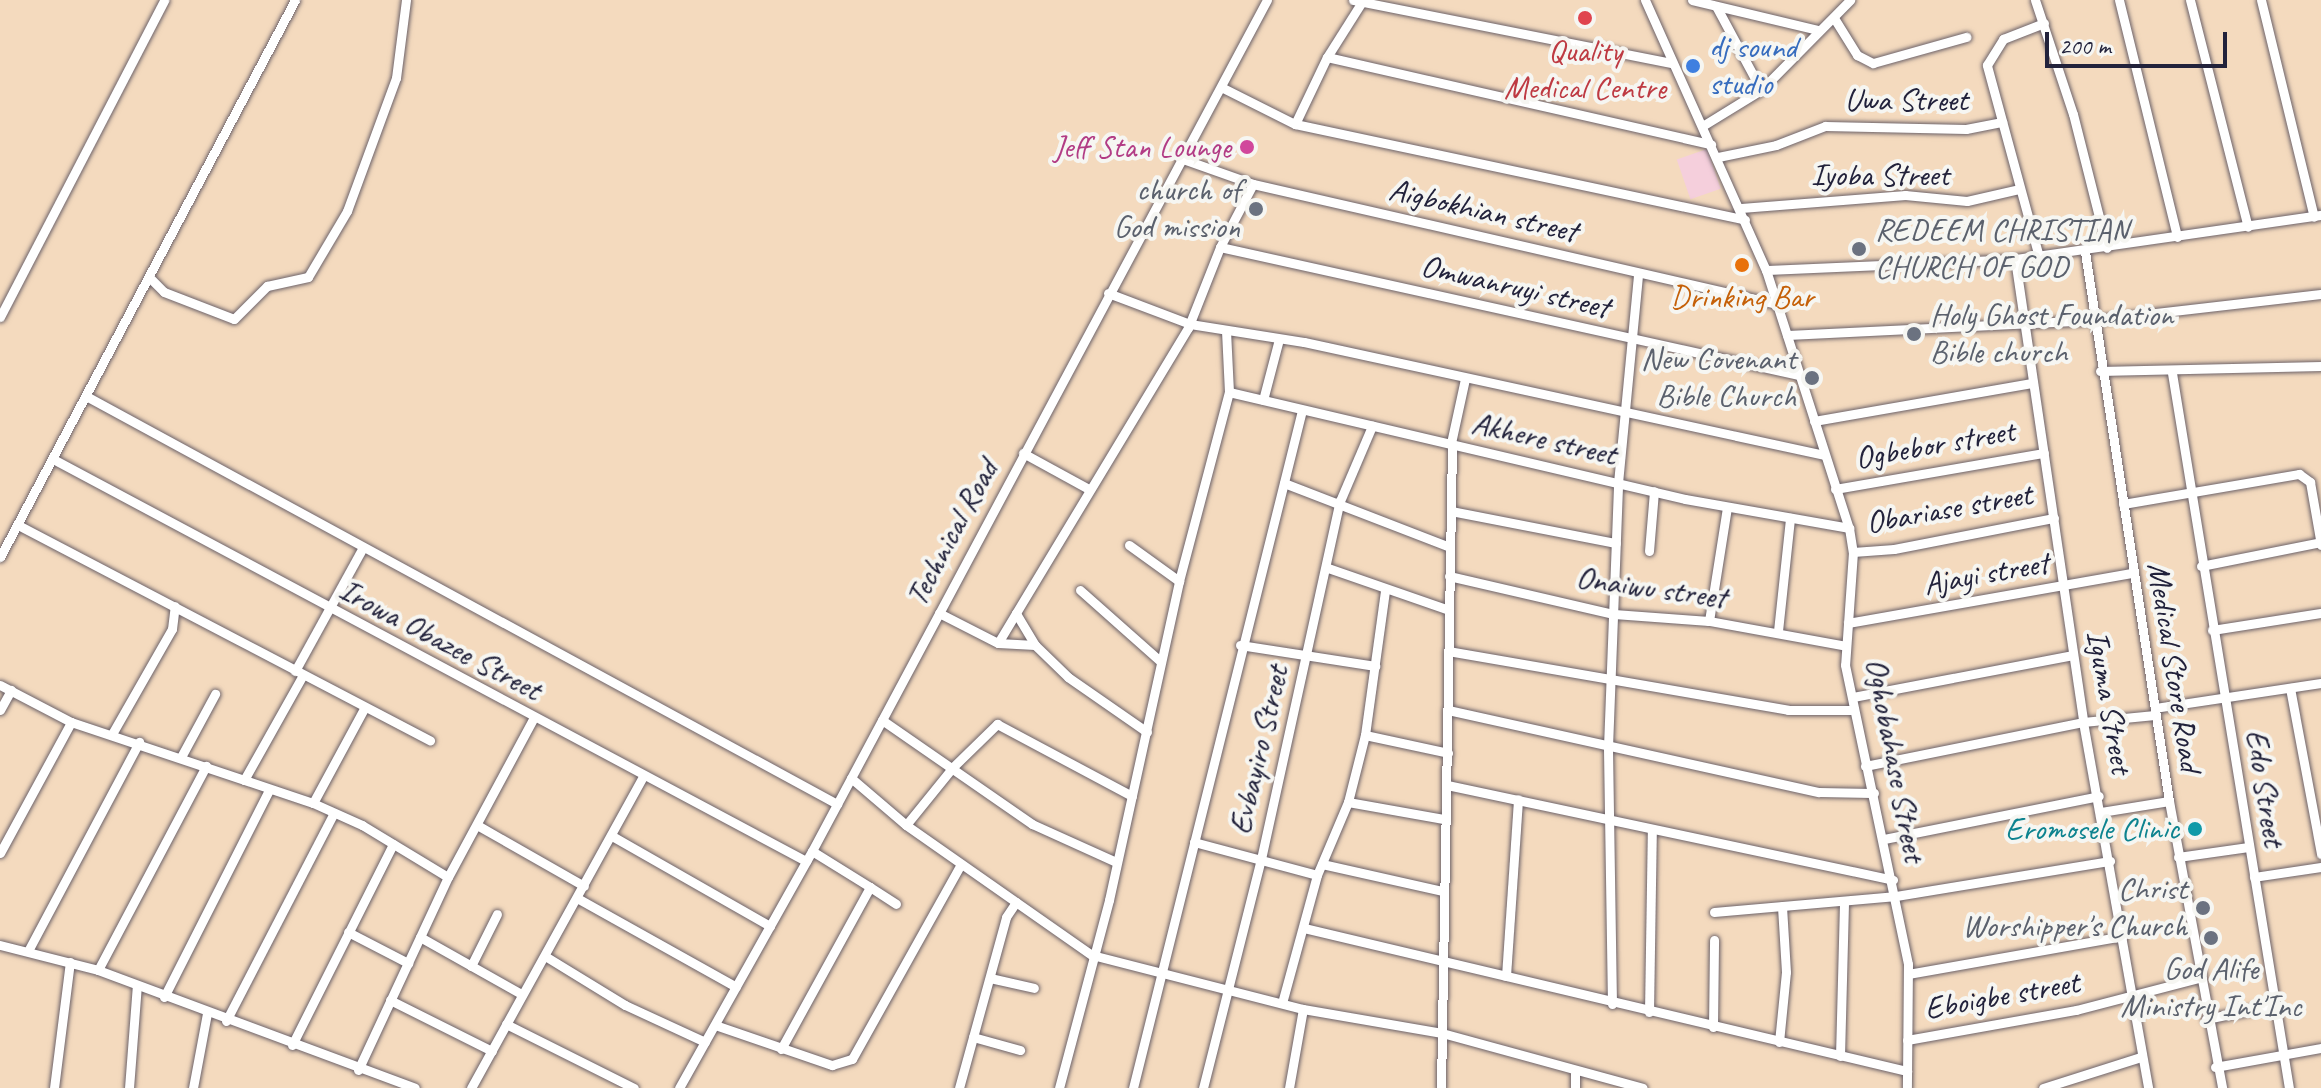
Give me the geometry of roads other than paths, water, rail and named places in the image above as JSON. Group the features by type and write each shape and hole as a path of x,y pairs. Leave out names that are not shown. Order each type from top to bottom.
{"street":[{"path":"0,317 164,0"},
{"path":"0,557 295,0"},
{"path":"140,294 164,292 238,319 267,286 308,277 347,211 396,78 406,0"},
{"name":"Technical Road","path":"679,1088 812,851 1267,0"},
{"name":"Oghobahase Street","path":"1645,0 1672,63 1704,125 1766,270 1849,528 1853,552 1846,646 1854,710 1893,880 1908,974 1907,1088"},
{"path":"1692,0 1818,30"},
{"path":"1704,125 1761,90 1850,0"},
{"path":"2035,0 2107,248"},
{"path":"2119,0 2177,237"},
{"path":"2190,0 2248,227"},
{"path":"1766,270 2039,257 2318,216 2261,0"},
{"path":"1295,124 1327,57 1359,1 1672,63"},
{"path":"1716,6 1761,90"},
{"path":"1834,18 1857,55 1873,63 1966,37"},
{"path":"2039,257 1987,65 2003,39 2044,23"},
{"path":"1327,57 1711,144"},
{"path":"1221,87 1295,124 1745,220"},
{"name":"Uwa Street","path":"1718,157 1776,145 1825,126 1860,123 1966,129 2002,122"},
{"name":"Aigbokhian street","path":"1180,158 1253,184 1777,304"},
{"path":"998,643 1087,488 1190,324 1220,247 1253,184"},
{"name":"Iyoba Street","path":"1741,208 1905,195 1967,201 2019,189"},
{"name":"Omwanruyi street","path":"1220,247 1632,341 1799,375"},
{"name":"Medical Store Road","path":"2085,252 2100,371 2178,857 2215,1067 2222,1088"},
{"name":"Iguma Street","path":"2015,259 2083,722 2099,796 2148,1088"},
{"path":"1612,1004 1608,747 1618,483 1638,274"},
{"path":"149,277 164,292"},
{"path":"1108,293 1190,324 1279,339 1624,415 1824,455"},
{"path":"1787,335 2095,320 2321,294"},
{"path":"1059,1088 1132,796 1179,581 1229,392 1226,331"},
{"path":"1263,400 1279,339"},
{"path":"2100,371 2172,373 2321,366"},
{"name":"Edo Street","path":"2172,373 2201,566 2289,1088"},
{"path":"1441,1088 1451,443 1465,379"},
{"path":"1814,421 2032,383"},
{"name":"Akhere street","path":"1229,392 1654,491 1849,528"},
{"path":"86,396 362,549 837,804"},
{"path":"1133,1088 1240,645 1302,410"},
{"name":"Evbayiro Street","path":"1203,1088 1261,859 1328,568 1340,501 1372,426"},
{"path":"1023,453 1087,488"},
{"name":"Ogbebor street","path":"1835,489 2044,453"},
{"name":"Irowa Obazee Street","path":"53,459 533,719 806,861"},
{"path":"2123,504 2190,496 2299,474 2310,482 2318,503 2321,544 2201,566"},
{"path":"1284,483 1340,501 1369,519 1450,547"},
{"path":"1649,551 1654,491"},
{"path":"1709,621 1727,507"},
{"path":"1451,511 1616,543"},
{"path":"1778,631 1790,518"},
{"name":"Obariase street","path":"1853,552 1894,549 2054,518"},
{"path":"18,525 430,740"},
{"path":"1129,545 1179,581"},
{"path":"244,780 362,549"},
{"path":"1328,568 1385,591 1449,610"},
{"name":"Ajayi street","path":"1848,623 2133,573"},
{"name":"Onaiwu street","path":"1449,576 1614,614 1709,621 1778,631 1846,646"},
{"path":"1080,590 1161,662"},
{"path":"1282,1003 1317,875 1348,802 1365,735 1385,591"},
{"path":"112,734 178,610"},
{"path":"939,613 998,643 1035,645"},
{"path":"1016,613 1035,645 1068,677 1147,732"},
{"path":"2212,630 2321,613"},
{"path":"1240,645 1308,653 1375,666"},
{"path":"1448,651 1611,676 1788,710 1854,710"},
{"path":"1853,697 2073,655"},
{"path":"1865,766 2083,722 2155,712 2223,696 2321,683"},
{"path":"0,685 71,722 139,742 313,803 393,844 448,877"},
{"path":"2290,688 2321,854"},
{"path":"0,710 11,690"},
{"path":"181,757 215,694"},
{"path":"313,803 365,707"},
{"path":"1448,710 1819,792 1874,793"},
{"path":"358,1070 448,877 533,719"},
{"path":"882,720 1032,824 1116,862"},
{"path":"0,853 71,722"},
{"path":"906,825 953,767 997,724 1004,724 1132,796"},
{"path":"1365,735 1448,753"},
{"path":"28,951 139,742"},
{"path":"98,970 206,766"},
{"path":"486,1088 473,1085 643,776"},
{"path":"851,778 906,825 1092,955 1303,1009 1442,1033 1575,1073 1643,1088"},
{"path":"1447,785 1893,880"},
{"path":"164,997 269,790"},
{"path":"1884,839 2099,796"},
{"path":"1506,976 1518,799"},
{"path":"2101,812 2169,801"},
{"path":"1348,802 1443,819"},
{"path":"226,1021 334,813"},
{"path":"477,825 584,886"},
{"path":"1649,1012 1652,829"},
{"path":"612,836 770,926"},
{"path":"1194,842 1317,875"},
{"path":"292,1045 393,844"},
{"path":"2178,857 2248,847"},
{"path":"812,851 896,904"},
{"path":"1714,912 1896,896 2110,861"},
{"path":"715,1025 832,1065 852,1059 961,864"},
{"path":"1322,864 1443,891"},
{"path":"2254,877 2321,867"},
{"path":"781,1049 870,887"},
{"path":"577,898 736,987"},
{"path":"1840,1056 1844,901"},
{"path":"959,1088 990,978 1016,902"},
{"path":"1779,1042 1786,972 1782,906"},
{"path":"471,966 497,914"},
{"path":"1304,928 1612,1004 1907,1071"},
{"path":"348,932 408,963"},
{"path":"1908,974 2123,936"},
{"path":"420,937 521,994"},
{"path":"1713,1027 1714,940"},
{"path":"0,953 0,945 98,970 226,1021 415,1088"},
{"path":"545,956 625,1005 705,1042"},
{"path":"54,1088 70,962"},
{"path":"990,978 1034,988"},
{"name":"Eboigbe street","path":"1907,1040 2022,1022 2199,978"},
{"path":"129,1088 137,985"},
{"path":"390,1000 492,1051"},
{"path":"2206,1019 2275,1005"},
{"path":"1289,1088 1303,1009"},
{"path":"193,1088 207,1013"},
{"path":"506,1024 634,1088"},
{"path":"973,1037 1020,1050"},
{"path":"2215,1067 2321,1048"},
{"path":"2043,1088 2141,1057"},
{"path":"1575,1073 1575,1088"}],"place":[{"name":"Quality Medical Centre","path":"1585,18"},
{"name":"dj sound studio","path":"1693,66"},
{"name":"Jeff Stan Lounge","path":"1247,147"},
{"name":"church of God mission","path":"1256,209"},
{"name":"REDEEM CHRISTIAN CHURCH OF GOD","path":"1859,249"},
{"name":"Drinking Bar","path":"1742,265"},
{"name":"Holy Ghost Foundation Bible church","path":"1914,334"},
{"name":"New Covenant Bible Church","path":"1812,378"},
{"name":"Eromosele Clinic","path":"2195,829"},
{"name":"Christ Worshipper's Church","path":"2203,908"},
{"name":"God Alife Ministry Int'Inc","path":"2211,938"}]}
